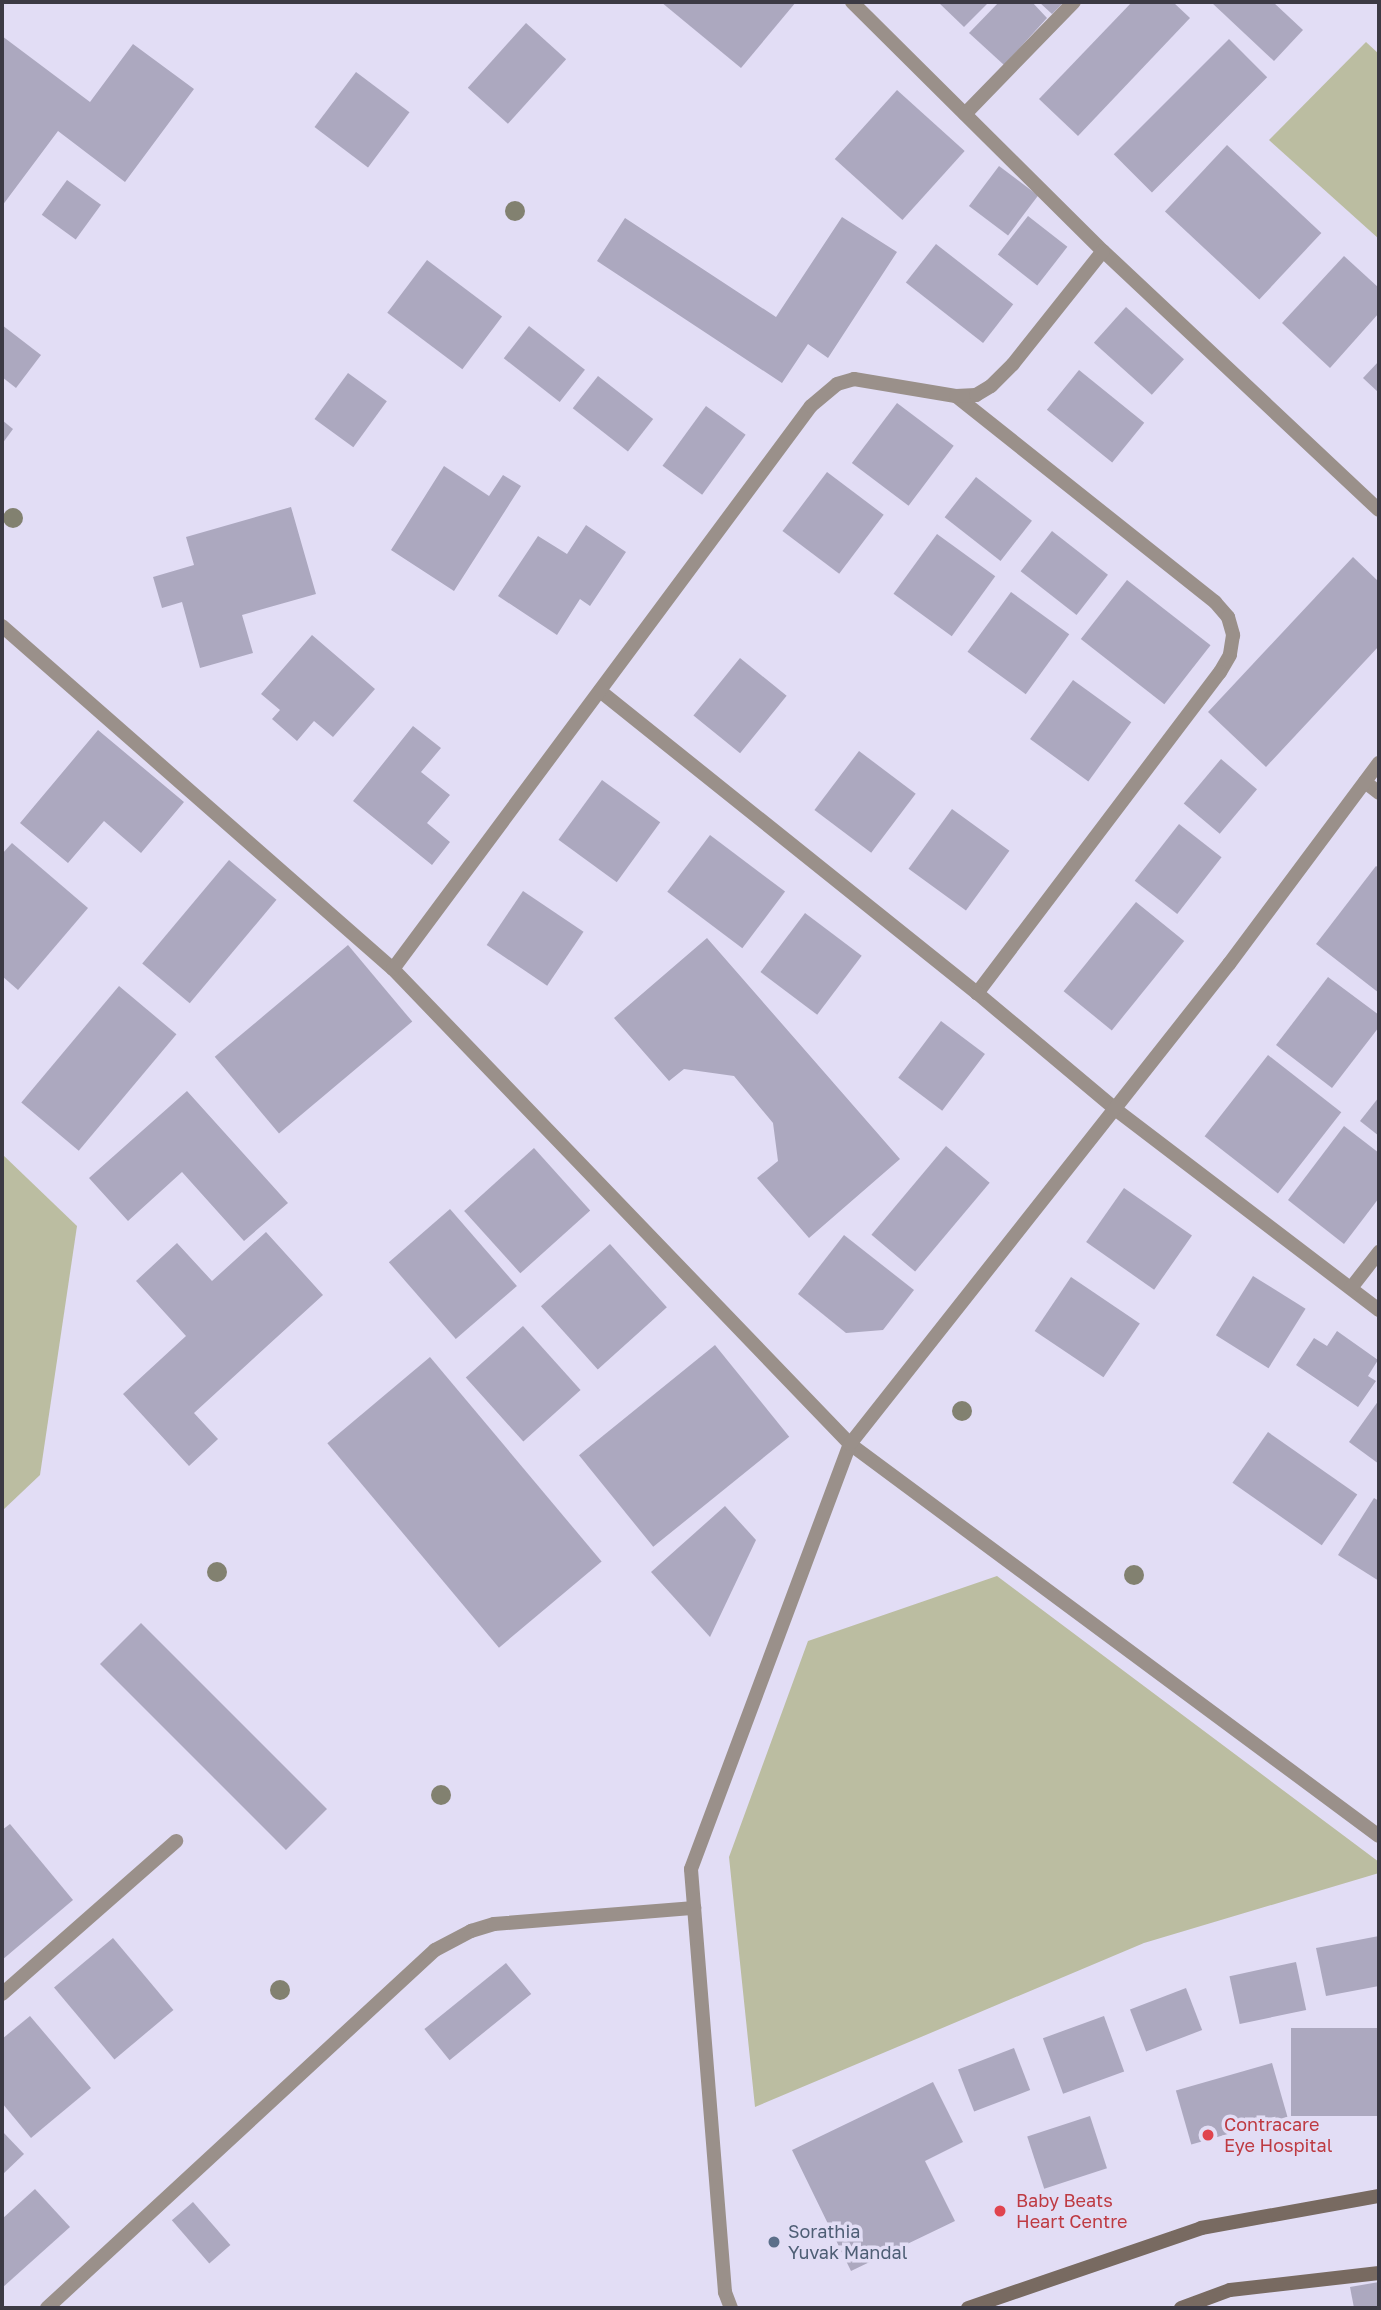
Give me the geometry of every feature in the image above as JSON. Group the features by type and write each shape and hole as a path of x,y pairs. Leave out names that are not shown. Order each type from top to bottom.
{"street":[{"path":"852,2 1103,251 1379,510"},
{"path":"965,114 1074,2"},
{"path":"393,969 822,395 837,384 854,379 956,396 976,395 991,386 1013,364 1103,251"},
{"path":"956,396 1215,602 1228,617 1233,635 1230,655 1220,672 976,993"},
{"path":"2,626 393,969 850,1444 1379,1836"},
{"path":"600,691 976,993 1115,1109 1379,1310"},
{"path":"731,2308 725,2292 691,1869 850,1444 1229,964 1379,763"},
{"path":"1365,782 1379,793"},
{"path":"1351,1288 1379,1252"},
{"path":"2,1994 176,1841"},
{"path":"47,2308 435,1950 471,1931 494,1924 694,1908"},
{"path":"968,2308 1201,2228 1379,2196"},
{"path":"1181,2308 1230,2290 1379,2273"}],"green space":[{"path":"1366,42 1379,54 1379,239 1269,140"},
{"path":"2,1154 77,1226 40,1475 2,1511"},
{"path":"997,1576 1379,1862 1379,1873 1144,1943 755,2107 729,1857 808,1641"}],"building":[{"path":"661,2 796,2 741,68"},
{"path":"938,2 989,2 964,27"},
{"path":"999,2 1032,2 1047,18 1004,65 969,33"},
{"path":"1039,2 1064,2 1052,14"},
{"path":"1132,2 1173,2 1190,18 1078,136 1039,99"},
{"path":"1211,2 1273,2 1303,30 1274,61"},
{"path":"526,23 566,59 508,124 468,88"},
{"path":"2,36 90,102 133,44 194,89 125,182 58,131 2,206"},
{"path":"1229,39 1267,77 1152,192 1114,154"},
{"path":"356,72 410,112 368,167 314,127"},
{"path":"897,90 965,151 902,220 835,159"},
{"path":"1227,145 1321,233 1259,300 1165,212"},
{"path":"999,166 1038,195 1008,235 969,206"},
{"path":"67,180 101,205 76,239 42,215"},
{"path":"1028,216 1067,247 1037,285 998,255"},
{"path":"842,217 897,252 828,358 808,344 782,383 597,261 625,218 776,317"},
{"path":"936,244 1013,304 983,343 906,283"},
{"path":"1344,256 1379,288 1379,313 1330,368 1282,323"},
{"path":"427,260 502,317 462,369 387,313"},
{"path":"1126,307 1184,359 1152,395 1094,343"},
{"path":"2,325 41,355 16,388 2,377"},
{"path":"529,326 585,370 560,402 504,358"},
{"path":"1379,361 1379,393 1363,378"},
{"path":"1079,370 1144,423 1112,462 1047,410"},
{"path":"348,373 387,401 353,447 314,419"},
{"path":"598,376 653,419 628,451 573,408"},
{"path":"897,403 954,446 909,506 852,463"},
{"path":"706,406 746,435 702,495 663,466"},
{"path":"2,420 13,429 2,444"},
{"path":"444,466 489,496 503,475 521,486 454,591 391,550"},
{"path":"827,472 884,515 839,574 782,531"},
{"path":"976,477 1032,521 1001,561 945,517"},
{"path":"291,507 316,594 242,615 253,653 200,668 182,602 162,608 153,577 194,565 186,537"},
{"path":"586,525 626,552 590,606 580,599 557,635 498,596 538,536 567,554"},
{"path":"1052,531 1108,575 1077,615 1021,571"},
{"path":"937,534 995,576 952,636 894,594"},
{"path":"1353,557 1379,582 1379,646 1266,767 1208,712"},
{"path":"1127,580 1211,645 1164,704 1081,639"},
{"path":"1011,592 1069,634 1026,694 968,652"},
{"path":"312,635 375,689 333,737 314,721 297,741 272,719 280,710 261,694"},
{"path":"740,658 787,696 740,753 693,716"},
{"path":"1073,680 1131,722 1088,781 1030,739"},
{"path":"413,726 441,748 421,772 450,795 427,823 450,842 432,865 353,801"},
{"path":"98,730 184,802 141,853 104,821 68,863 20,823"},
{"path":"859,751 916,794 871,853 814,810"},
{"path":"1221,759 1257,789 1220,834 1184,803"},
{"path":"602,780 660,822 617,882 559,840"},
{"path":"952,809 1009,851 966,911 909,869"},
{"path":"1179,824 1222,857 1177,914 1135,881"},
{"path":"710,835 785,892 742,948 667,892"},
{"path":"12,843 88,908 18,990 2,976 2,854"},
{"path":"229,860 276,900 190,1003 142,963"},
{"path":"1376,866 1379,868 1379,993 1316,944"},
{"path":"523,891 584,932 547,986 487,945"},
{"path":"1136,902 1184,941 1112,1030 1064,991"},
{"path":"805,913 862,956 817,1015 760,972"},
{"path":"707,938 900,1159 809,1238 757,1178 778,1161 773,1123 734,1076 684,1069 669,1081 614,1018"},
{"path":"348,945 412,1022 279,1133 215,1057"},
{"path":"1328,977 1379,1015 1379,1027 1332,1088 1276,1045"},
{"path":"119,986 176,1034 79,1151 21,1102"},
{"path":"941,1021 985,1054 942,1111 898,1078"},
{"path":"1268,1055 1341,1112 1278,1193 1205,1136"},
{"path":"187,1091 288,1203 244,1241 182,1172 128,1221 89,1178"},
{"path":"1379,1097 1379,1136 1360,1121"},
{"path":"1344,1126 1379,1153 1379,1198 1344,1244 1288,1200"},
{"path":"946,1146 990,1183 915,1272 871,1235"},
{"path":"534,1148 590,1210 520,1273 464,1211"},
{"path":"1124,1188 1192,1236 1154,1290 1086,1242"},
{"path":"450,1209 517,1286 456,1339 389,1262"},
{"path":"266,1232 323,1295 194,1413 218,1439 189,1466 123,1394 186,1336 136,1281 177,1243 212,1281"},
{"path":"844,1235 914,1290 883,1330 846,1333 798,1294"},
{"path":"610,1244 667,1307 598,1369 541,1306"},
{"path":"1253,1276 1306,1309 1268,1368 1216,1335"},
{"path":"1071,1277 1140,1323 1103,1377 1035,1331"},
{"path":"523,1326 581,1390 523,1441 466,1378"},
{"path":"1337,1331 1378,1360 1368,1376 1376,1381 1358,1407 1296,1365 1314,1338 1327,1346"},
{"path":"715,1345 789,1437 653,1547 579,1455"},
{"path":"430,1357 602,1562 499,1648 327,1443"},
{"path":"1379,1400 1379,1464 1349,1442"},
{"path":"1268,1432 1357,1495 1322,1545 1232,1483"},
{"path":"1374,1498 1379,1501 1379,1581 1338,1555"},
{"path":"725,1506 756,1540 710,1637 651,1572"},
{"path":"141,1623 327,1809 286,1850 100,1664"},
{"path":"10,1824 73,1900 2,1960 2,1830"},
{"path":"1379,1936 1379,1986 1326,1996 1316,1948"},
{"path":"113,1938 173,2010 114,2060 54,1987"},
{"path":"1296,1962 1306,2010 1240,2024 1229,1976"},
{"path":"506,1963 531,1994 450,2060 424,2029"},
{"path":"1186,1988 1202,2030 1146,2052 1130,2010"},
{"path":"30,2016 91,2088 31,2138 2,2103 2,2039"},
{"path":"1104,2016 1124,2071 1063,2094 1043,2038"},
{"path":"1291,2028 1379,2028 1379,2116 1291,2116"},
{"path":"1014,2048 1030,2090 974,2112 958,2070"},
{"path":"1272,2063 1287,2117 1191,2144 1176,2091"},
{"path":"933,2082 963,2142 925,2161 955,2221 851,2271 792,2150"},
{"path":"1090,2116 1107,2168 1044,2189 1027,2136"},
{"path":"2,2131 24,2154 2,2175"},
{"path":"35,2189 70,2227 2,2288 2,2219"},
{"path":"193,2202 230,2245 209,2263 172,2220"},
{"path":"1379,2282 1379,2308 1354,2308 1350,2287"}],"place":[{"name":"Contracare Eye Hospital","path":"1208,2135"},
{"name":"Baby Beats Heart Centre","path":"1000,2211"},
{"name":"Sorathia Yuvak Mandal","path":"774,2242"}]}
